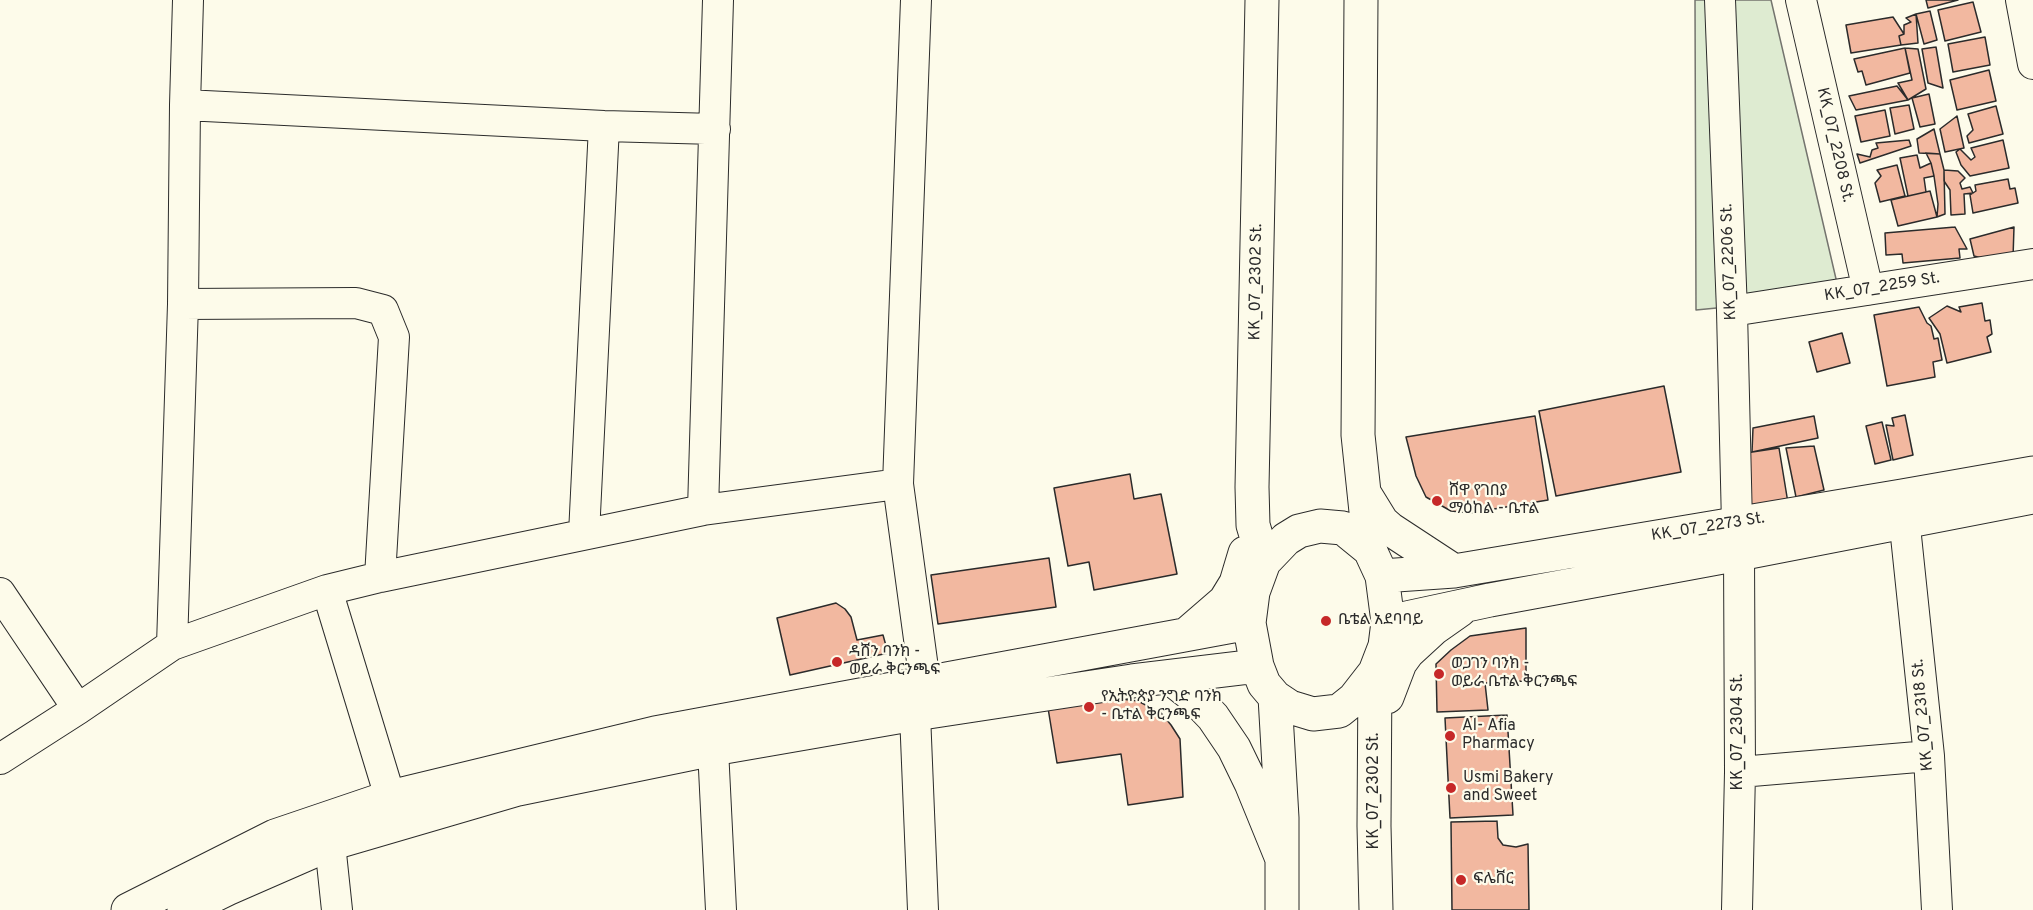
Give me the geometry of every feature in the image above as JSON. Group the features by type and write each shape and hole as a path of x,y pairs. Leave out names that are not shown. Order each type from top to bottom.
{"main road":[{"name":"KK_07_2302 St.","path":"1262,0 1253,525 1264,562"},
{"path":"1361,0 1358,435 1364,492 1388,622 1384,645 1375,672 1354,699 1339,711 1313,714 1290,707 1275,697 1264,684 1257,666 1249,623 1253,592 1264,562 1286,539 1299,531 1320,526 1343,528 1376,563"},
{"name":"KK_07_2273 St.","path":"1904,509 2033,472"},
{"path":"1364,492 1382,522 1454,571"},
{"name":"KK_07_2273 St.","path":"1466,606 1738,539 1904,509 2033,497"},
{"path":"1186,634 1225,601 1231,592 1236,583 1253,525"},
{"name":"KK_07_2273 St.","path":"1376,563 1454,571 1738,539"},
{"path":"1388,622 1466,606"},
{"path":"1375,756 1384,708 1400,663 1408,652 1433,629 1466,606"},
{"path":"184,910 330,844 518,789 713,749 1132,646 1249,623"},
{"path":"128,910 275,836 390,796 655,733 920,698 1169,677 1257,666"},
{"name":"KK_07_2302 St.","path":"1375,672 1376,910"},
{"path":"1169,677 1192,695 1213,717 1234,748 1251,783 1281,859"},
{"path":"1275,697 1282,818 1282,910"}],"street":[{"path":"172,645 183,304 184,105 188,0"},
{"path":"703,510 718,0"},
{"path":"916,0 898,484 920,698 922,910"},
{"name":"KK_07_2206 St.","path":"1720,0 1738,539"},
{"name":"KK_07_2208 St.","path":"1801,0 1868,291"},
{"path":"2021,0 2032,53"},
{"path":"184,105 604,126 715,129"},
{"path":"584,534 604,126"},
{"name":"KK_07_2259 St.","path":"1732,311 2033,264"},
{"path":"183,304 356,303 383,310 394,337 380,577"},
{"path":"0,759 172,645 327,590 703,510 898,484"},
{"name":"KK_07_2318 St.","path":"1904,509 1929,756 1937,910"},
{"name":"KK_07_2304 St.","path":"1737,910 1740,772 1738,539"},
{"path":"327,590 390,796"},
{"path":"0,593 78,709"},
{"path":"713,749 721,910"},
{"path":"1740,772 1929,756"},
{"path":"330,844 337,910"}],"green space":[{"path":"1695,0 1771,0 1840,296 1696,310"}],"building":[{"path":"1926,0 1958,0 1928,8"},
{"path":"1973,2 1981,32 1945,41 1938,10"},
{"path":"1930,11 1937,40 1924,44 1916,14"},
{"path":"1916,14 1918,43 1901,45 1899,36 1904,34 1904,25 1911,22 1906,18"},
{"path":"1893,17 1904,34 1899,36 1901,45 1851,53 1846,25"},
{"path":"1985,37 1990,65 1953,72 1948,44"},
{"path":"1936,47 1943,88 1928,83 1922,49"},
{"path":"1905,48 1918,49 1926,89 1908,100 1898,83 1912,80"},
{"path":"1905,48 1910,73 1866,85 1862,71 1858,72 1854,59"},
{"path":"1989,70 1996,101 1957,110 1950,80"},
{"path":"1897,86 1908,100 1856,110 1849,96"},
{"path":"1929,94 1935,124 1920,127 1912,98"},
{"path":"1909,105 1914,129 1895,134 1890,108"},
{"path":"1996,106 2003,134 1969,143 1967,136 1973,130 1968,114"},
{"path":"1885,110 1890,136 1861,142 1855,116"},
{"path":"1957,116 1964,148 1945,152 1940,129"},
{"path":"1934,129 1940,154 1919,153 1917,139"},
{"path":"1909,140 1911,146 1860,163 1857,154 1870,157 1872,150 1878,148 1876,143"},
{"path":"2003,140 2009,168 1970,176 1961,165 1956,152 1960,149 1971,160 1975,157 1971,148"},
{"path":"1926,153 1940,154 1944,170 1945,214 1937,217 1938,204 1934,176"},
{"path":"1917,155 1920,168 1931,163 1934,176 1924,178 1926,192 1908,196 1900,158"},
{"path":"1897,165 1905,196 1880,202 1875,183 1881,176 1877,170"},
{"path":"1944,170 1958,171 1965,178 1960,183 1962,189 1970,187 1973,193 1964,194 1965,214 1951,215 1950,190 1944,181"},
{"path":"2008,179 2010,189 2015,188 2018,203 1973,213 1970,195 1976,191 1975,185"},
{"path":"1930,191 1937,217 1898,226 1891,200"},
{"path":"1955,227 1967,249 1959,249 1960,258 1903,263 1902,254 1886,255 1885,233"},
{"path":"2014,227 2013,258 1985,259 1974,256 1970,239"},
{"path":"1982,303 1985,321 1990,320 1992,334 1987,337 1991,352 1947,363 1940,334 1929,318 1947,306 1961,312 1959,307"},
{"path":"1919,307 1931,326 1934,339 1938,338 1942,360 1933,362 1935,377 1887,386 1874,315"},
{"path":"1842,333 1850,363 1817,372 1809,342"},
{"path":"1664,386 1681,472 1556,496 1539,411"},
{"path":"1905,415 1913,455 1893,460 1886,425 1894,426 1892,418"},
{"path":"1535,416 1548,500 1470,513 1451,511 1426,497 1416,476 1406,437"},
{"path":"1814,416 1818,438 1752,452 1753,428"},
{"path":"1882,422 1891,460 1875,464 1866,426"},
{"path":"1814,446 1824,490 1796,497 1786,448"},
{"path":"1779,448 1788,503 1747,510 1739,454"},
{"path":"1130,474 1134,499 1161,494 1177,574 1094,590 1089,562 1068,566 1054,488"},
{"path":"1049,558 1056,607 938,624 931,575"},
{"path":"836,603 851,617 857,640 883,635 888,653 790,675 777,618"},
{"path":"1526,628 1526,681 1485,683 1488,710 1437,712 1436,664 1470,636"},
{"path":"1121,699 1138,701 1161,713 1180,739 1183,797 1128,805 1121,754 1057,763 1048,708"},
{"path":"1507,715 1513,815 1450,818 1445,718"},
{"path":"1497,821 1498,838 1503,845 1516,847 1528,844 1529,910 1452,910 1451,822"}],"place":[{"name":"ሸዋ የገበያ ማዕከል - ቤተል","path":"1437,501"},
{"name":"ቤቴል አደባባይ","path":"1326,621"},
{"name":"ዳሸን ባንክ - ወይራ ቅርንጫፍ","path":"837,662"},
{"name":"ወጋገን ባንክ - ወይራ ቤተል ቅርንጫፍ","path":"1439,674"},
{"name":"የኢትዮጵያ ንግድ ባንክ - ቤተል ቅርንጫፍ","path":"1089,707"},
{"name":"Al- Afia Pharmacy","path":"1450,736"},
{"name":"Usmi Bakery and Sweet","path":"1451,788"},
{"name":"ፍሌቨር","path":"1461,880"}]}
